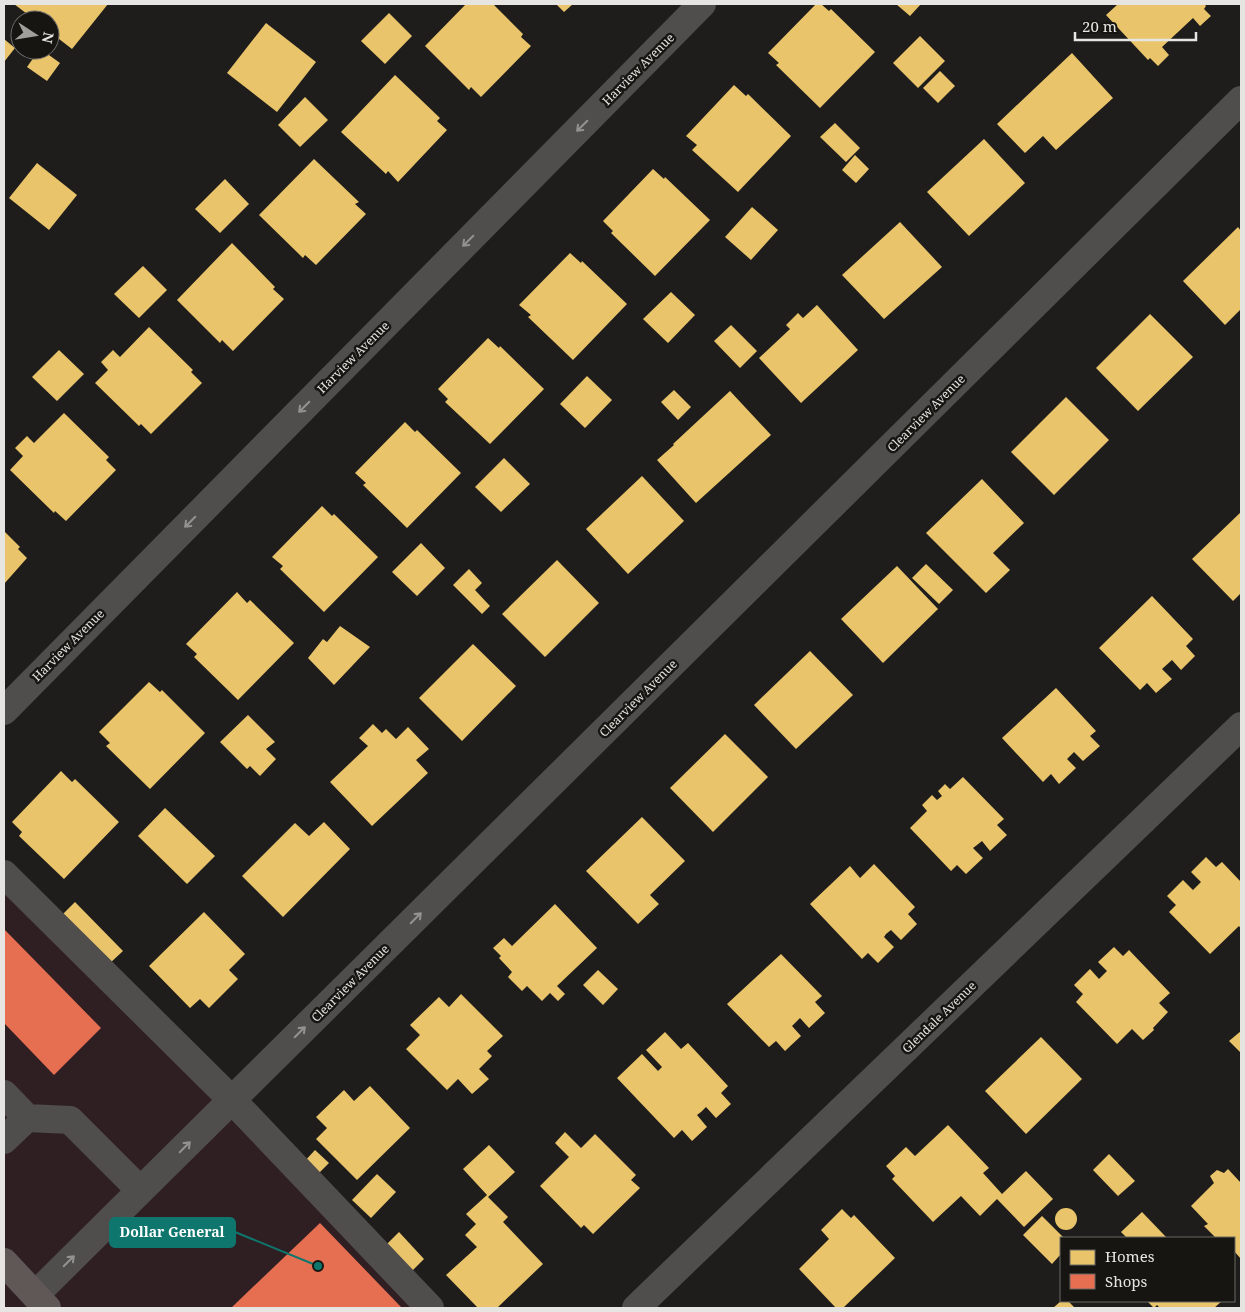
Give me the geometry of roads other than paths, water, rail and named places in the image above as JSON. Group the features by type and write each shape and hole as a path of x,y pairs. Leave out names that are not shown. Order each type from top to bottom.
{"main road":[{"path":"4,1262 41,1302"}],"street":[{"name":"Harview Avenue","path":"4,711 702,4"},
{"name":"Clearview Avenue","path":"41,1302 140,1190 1241,100"},
{"name":"Glendale Avenue","path":"636,1308 1241,726"},
{"path":"4,874 232,1100 430,1308"},
{"path":"4,1094 27,1118 70,1120 140,1190"},
{"path":"4,1140 27,1118"}],"place":[{"name":"Dollar General","path":"318,1266"}]}
